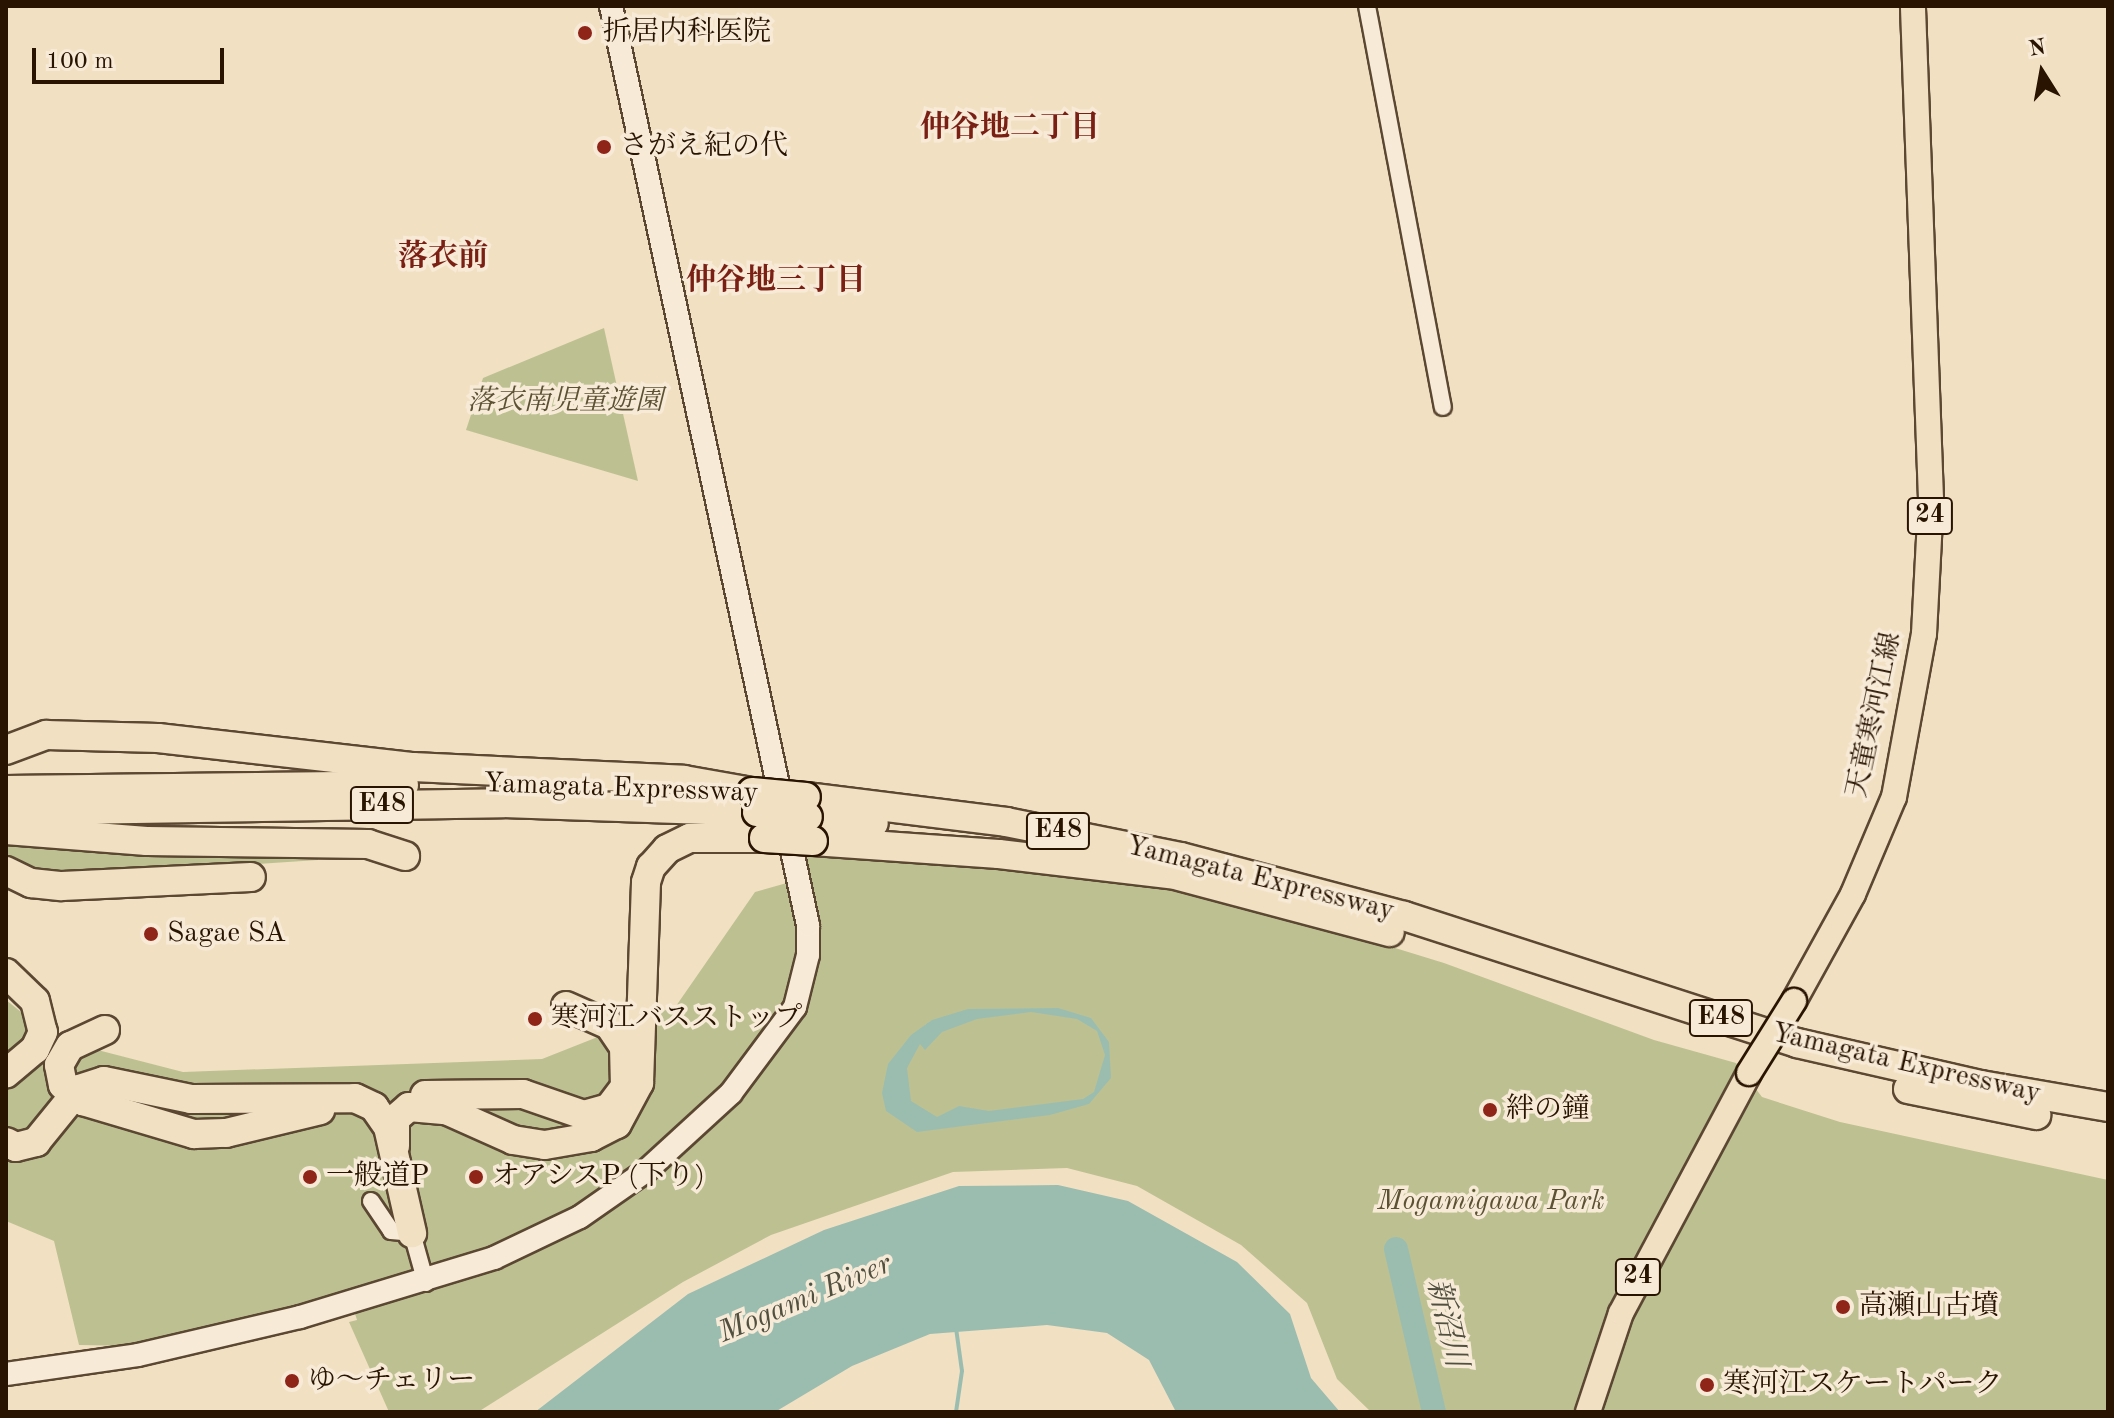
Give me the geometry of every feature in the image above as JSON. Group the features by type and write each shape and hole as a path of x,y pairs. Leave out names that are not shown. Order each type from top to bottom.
{"highway":[{"path":"6,750 46,735 158,738 413,767 684,780 758,814"},
{"name":"Yamagata Expressway","path":"6,790 520,784 758,814"},
{"name":"Yamagata Expressway","path":"6,811 519,803 758,814 1106,840 1797,1043 1981,1085 2108,1107"},
{"path":"412,1233 395,1146 395,1119 409,1107 446,1110 513,1140 545,1145 591,1137 617,1124 639,1083 646,882 651,867 667,849 758,814"},
{"name":"Yamagata Expressway","path":"809,818 1001,841 1308,898"},
{"path":"6,830 147,841 368,844 405,856"},
{"path":"6,871 31,883 62,886 251,877"},
{"name":"Yamagata Expressway","path":"1344,908 1802,1062 1977,1105 2108,1126"},
{"path":"6,973 35,1001 43,1032 35,1049 6,1073"},
{"path":"412,1233 376,1129 378,1111 389,1100 404,1095 523,1094 584,1115 609,1108 625,1087 624,1047 609,1025 566,1006"},
{"path":"105,1030 80,1039 62,1056 59,1075 72,1095 163,1129 194,1134 226,1133 310,1111 351,1112 366,1124 390,1174"},
{"path":"6,1142 27,1145 44,1136 72,1095 91,1084 117,1081 191,1099 355,1098 378,1111 395,1146"}],"main road":[{"name":"天童寒河江線","path":"1588,1412 1621,1313 1749,1073 1794,1001 1853,894 1894,797 1924,634 1931,499 1913,6"}],"street":[{"path":"6,1374 138,1355 426,1283 494,1258 580,1217 693,1132 731,1093 795,1007 808,955 808,925 611,6"},
{"path":"1367,6 1443,407"},
{"path":"371,1201 391,1231 412,1233 426,1283"}],"green space":[{"name":"落衣南児童遊園","path":"604,328 638,481 466,430 483,378"},
{"path":"6,840 318,855 318,860 41,878 6,862"},
{"name":"Mogamigawa Park","path":"804,850 946,856 1236,899 1444,963 1654,1040 1736,1063 1762,1097 1840,1122 2108,1180 2108,1412 1371,1412 1337,1379 1307,1303 1241,1245 1137,1186 1067,1168 953,1172 771,1235 683,1282 478,1412 389,1412 349,1322 357,1320 350,1298 134,1346 79,1345 54,1241 6,1221 6,1000 55,1039 183,1072 542,1059 676,1006 755,892 808,877"}],"water":[{"path":"1058,1008 1091,1018 1109,1042 1111,1078 1089,1104 1050,1115 917,1132 886,1111 882,1093 888,1064 911,1035 932,1020 968,1009","holes":["1031,1012 1077,1019 1097,1031 1105,1055 1094,1092 1083,1099 989,1111 959,1106 937,1117 911,1101 907,1068 920,1044 925,1050 942,1032 977,1019"]},
{"name":"Mogami River","path":"1058,1185 1128,1201 1237,1262 1290,1314 1311,1378 1340,1412 1176,1412 1149,1360 1107,1333 1047,1325 930,1334 852,1366 775,1412 535,1412 688,1294 824,1230 959,1186"}],"waterway":[{"name":"新沼川","path":"1396,1249 1434,1412"},
{"path":"956,1328 962,1371 956,1412"}],"place":[{"name":"折居内科医院","path":"585,33"},
{"name":"さがえ紀の代","path":"604,147"},
{"name":"Sagae SA","path":"151,934"},
{"name":"寒河江バスストップ","path":"535,1019"},
{"name":"絆の鐘","path":"1490,1110"},
{"name":"一般道P","path":"310,1177"},
{"name":"オアシスP (下り)","path":"476,1177"},
{"name":"高瀬山古墳","path":"1843,1307"},
{"name":"ゆ～チェリー","path":"292,1381"},
{"name":"寒河江スケートパーク","path":"1707,1385"}],"district":[{"name":"仲谷地二丁目","path":"1010,128"},
{"name":"落衣前","path":"443,257"},
{"name":"仲谷地三丁目","path":"776,281"}]}
